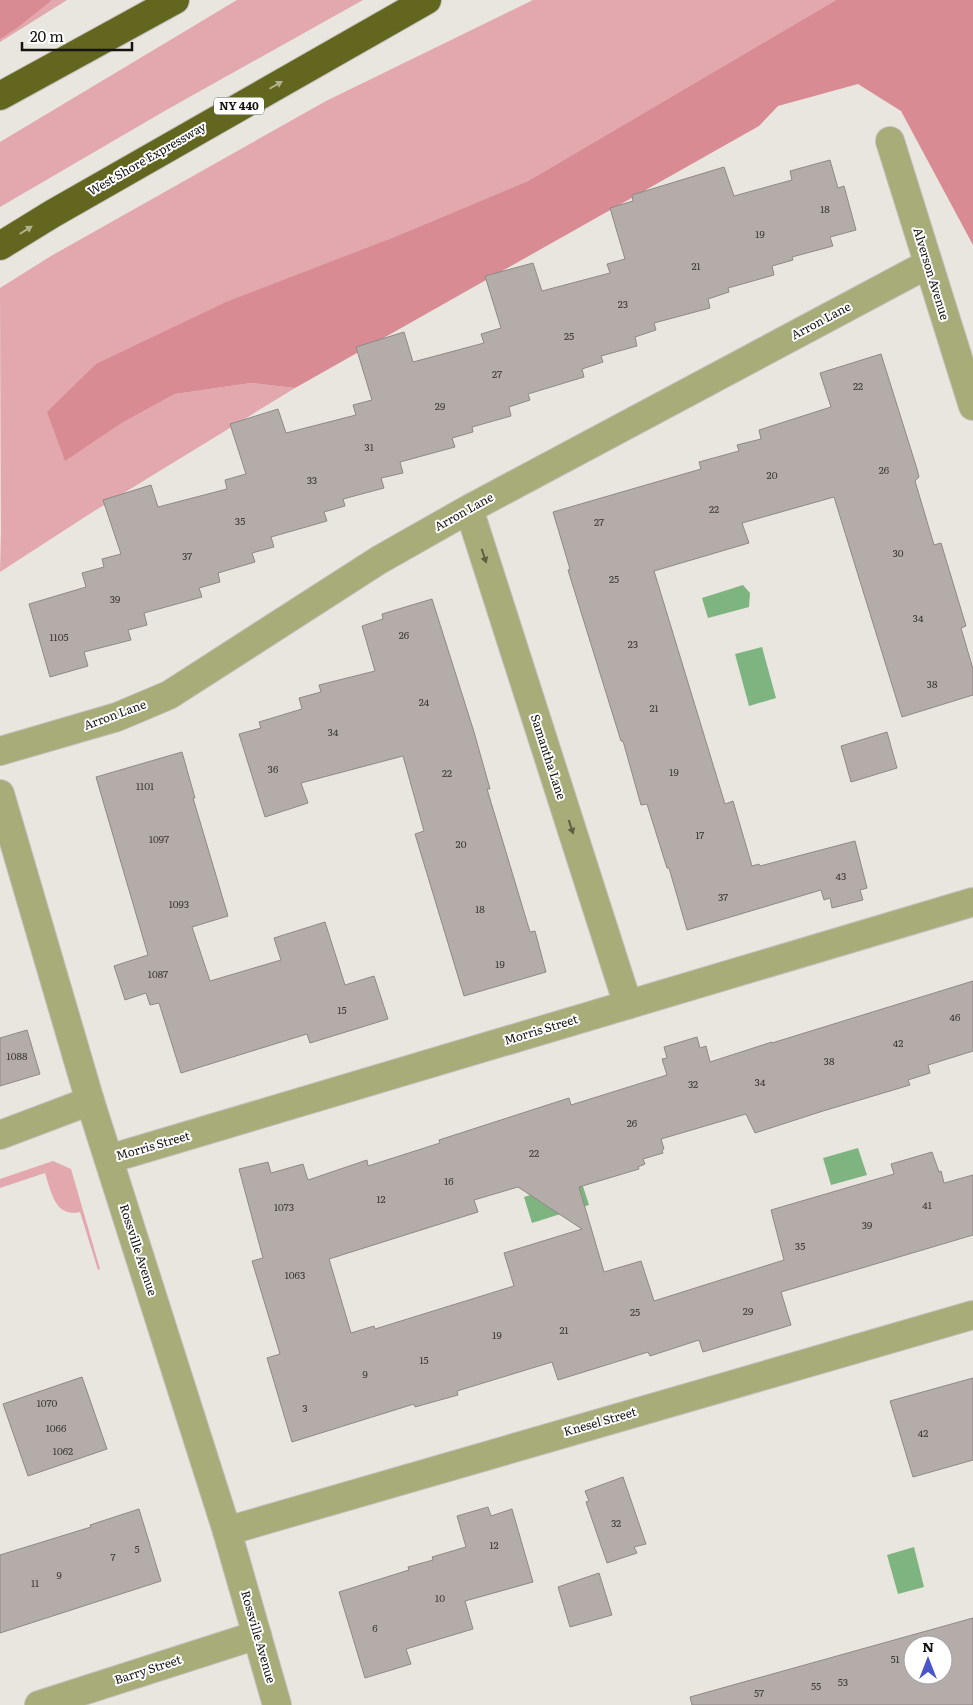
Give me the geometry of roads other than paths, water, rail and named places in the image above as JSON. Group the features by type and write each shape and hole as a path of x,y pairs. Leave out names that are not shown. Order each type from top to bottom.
{"highway":[{"path":"0,96 158,0"},
{"path":"29,79 176,0"},
{"name":"West Shore Expressway","path":"0,246 52,214 427,0"}],"street":[{"name":"Alverson Avenue","path":"890,141 973,406"},
{"name":"Arron Lane","path":"0,752 117,717 169,695 379,560 469,509 928,264"},
{"name":"Samantha Lane","path":"469,509 628,1005"},
{"name":"Rossville Avenue","path":"0,794 90,1101 227,1531 277,1705"},
{"name":"Morris Street","path":"109,1159 973,902"},
{"path":"0,1135 90,1101"},
{"name":"Knesel Street","path":"227,1531 973,1315"},
{"name":"Barry Street","path":"39,1705 257,1635"}]}
